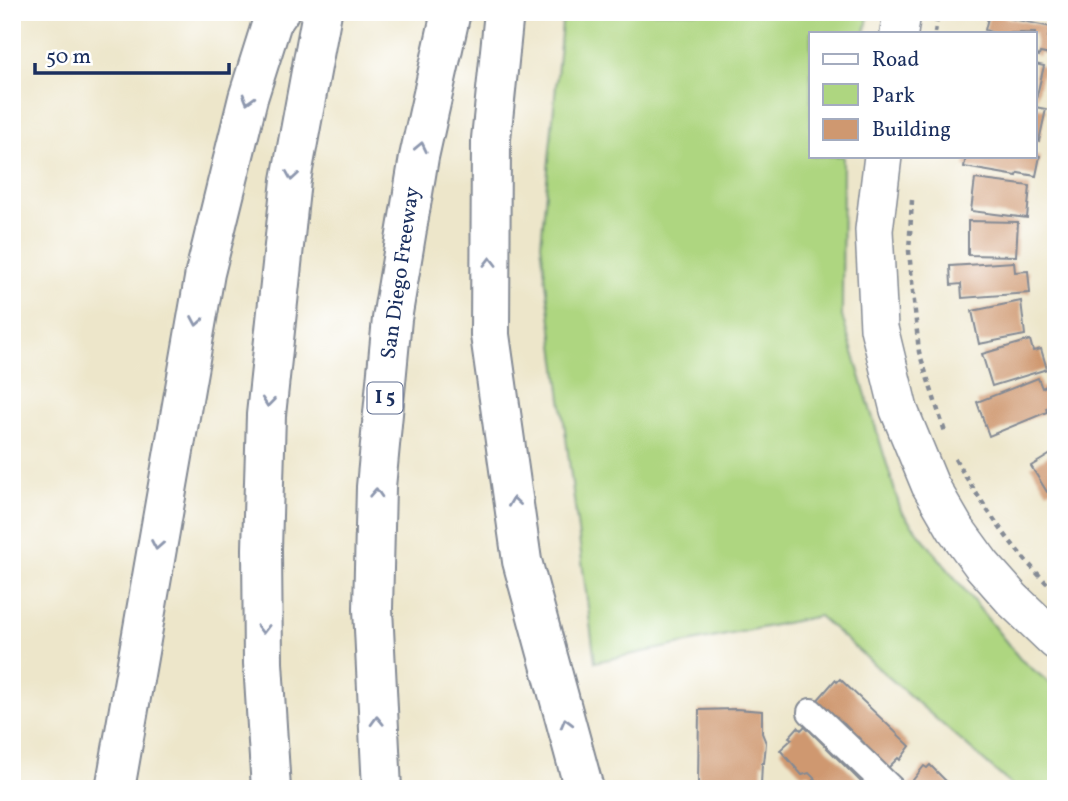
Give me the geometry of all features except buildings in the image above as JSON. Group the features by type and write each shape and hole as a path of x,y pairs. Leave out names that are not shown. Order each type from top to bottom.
{"highway":[{"path":"115,789 205,273 248,98 272,22 279,12"},
{"path":"271,789 263,663 262,549 266,415 291,180 322,12"},
{"name":"San Diego Freeway","path":"382,789 373,609 376,487 392,319 419,157 451,12"},
{"path":"504,12 491,139 490,335 522,561 584,789"}],"street":[{"path":"899,32 902,12"},
{"path":"883,158 874,230 879,328 899,410 930,485 955,527 982,565 1013,600 1056,640"},
{"path":"811,712 891,789"}],"path":[{"path":"935,32 938,12"},
{"path":"912,197 909,251 919,352 947,440"},
{"path":"951,453 986,510 1035,572 1056,592"}],"green space":[{"path":"563,12 869,12 865,32 809,32 809,158 843,158 842,316 901,511 1020,659 1056,688 1056,789 1016,789 819,616 595,662 541,244"}]}
